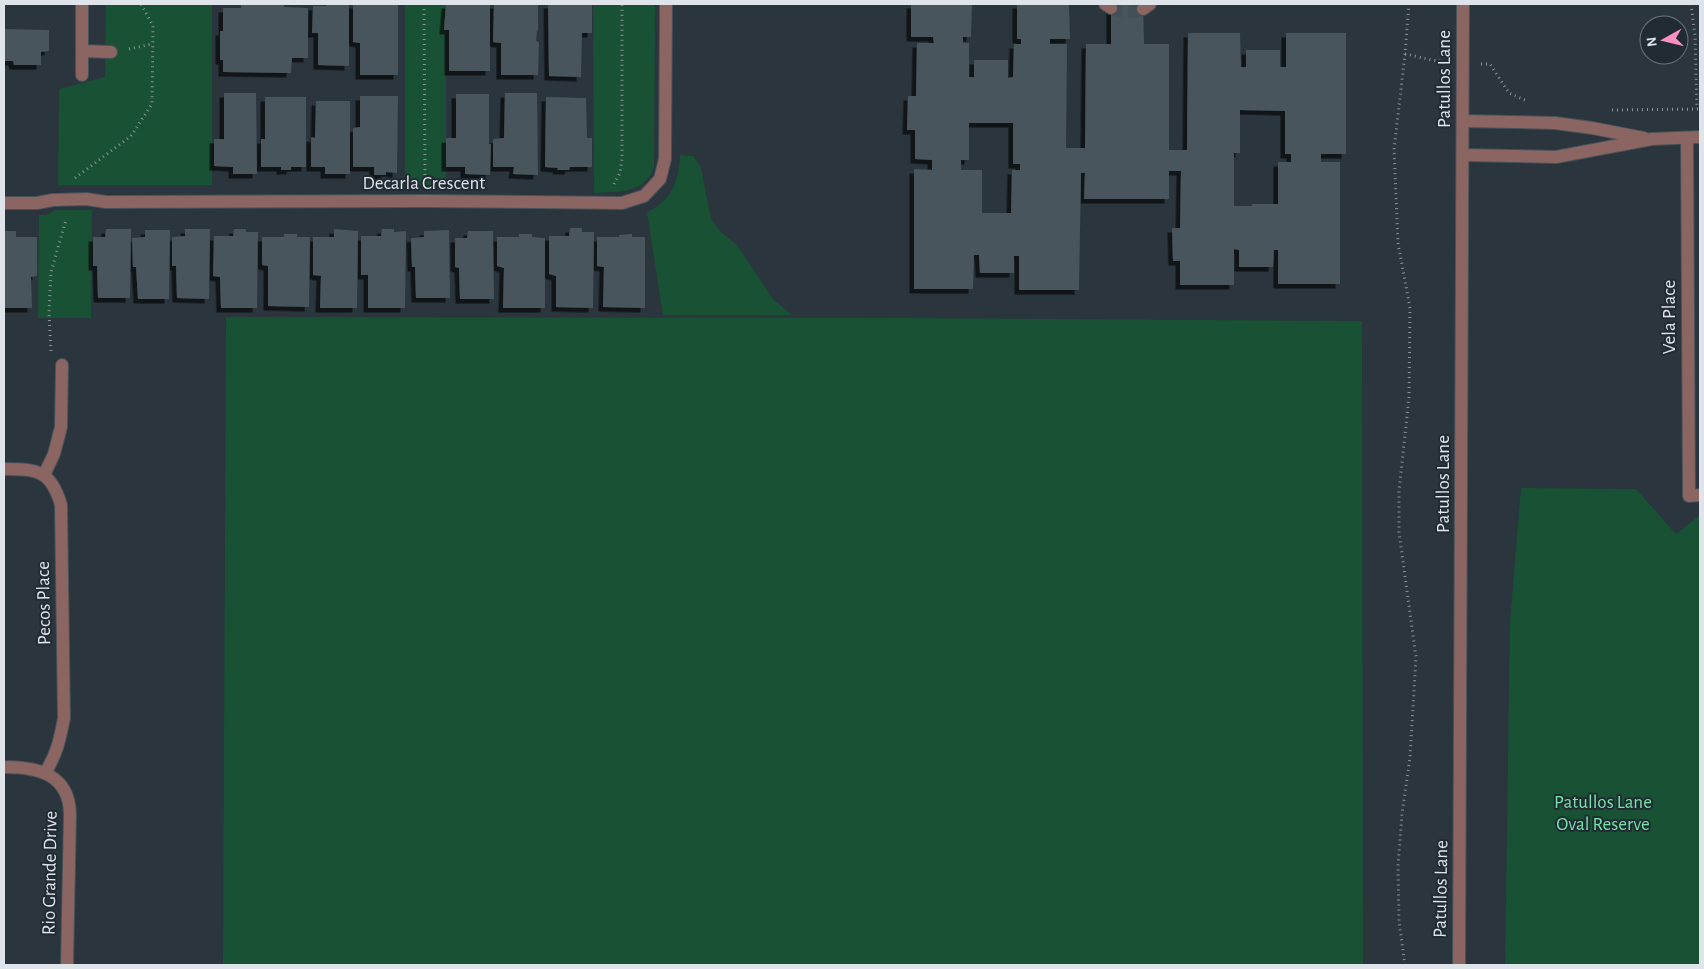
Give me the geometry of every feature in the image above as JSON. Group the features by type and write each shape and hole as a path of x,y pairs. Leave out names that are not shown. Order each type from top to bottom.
{"street":[{"path":"82,4 82,75"},
{"name":"Decarla Crescent","path":"4,203 37,204 53,200 86,199 106,202 622,202 644,196 660,179 664,160 666,4"},
{"name":"Patullos Lane","path":"1459,965 1463,4"},
{"path":"82,51 111,52"},
{"path":"1463,121 1555,123 1652,139"},
{"path":"1462,155 1556,157 1652,139 1700,137"},
{"name":"Vela Place","path":"1687,138 1695,495"},
{"path":"4,468 28,469 44,475 54,454 61,427 62,366"},
{"name":"Pecos Place","path":"44,475 56,489 61,505 64,718 54,758 45,773"},
{"name":"Rio Grande Drive","path":"4,767 20,767 45,773 54,779 67,795 69,802 67,965"}],"path":[{"path":"70,182 131,136 152,104 152,26 141,4"},
{"path":"424,4 425,188"},
{"path":"608,188 616,182 620,173 622,159 622,4"},
{"path":"1405,965 1399,921 1398,866 1402,814 1410,757 1416,657 1399,532 1399,491 1409,396 1410,308 1398,243 1394,150 1409,4"},
{"path":"1607,110 1699,109 1695,36 1690,4"},
{"path":"1405,54 1431,61 1445,61"},
{"path":"1475,63 1490,64 1509,92 1533,104"},
{"path":"62,366 52,352 48,313 51,272 66,218"}],"green space":[{"path":"106,4 212,4 212,185 58,185 59,89 105,77"},
{"path":"405,4 446,4 446,185 405,185"},
{"path":"593,4 653,4 655,7 654,167 644,183 630,190 594,193"},
{"path":"680,155 693,156 701,168 711,219 722,233 737,245 773,299 792,315 663,315 647,212 663,202 668,196 676,181"},
{"path":"55,210 92,210 91,318 38,318 39,215 46,215"},
{"path":"226,317 1362,321 1363,965 223,965"},
{"name":"Patullos Lane Oval Reserve","path":"1521,488 1636,489 1676,534 1700,515 1700,965 1505,965 1510,622"}],"building":[{"path":"241,4 284,4 284,7 308,8 308,58 292,58 291,73 223,72 223,60 220,60 220,31 223,31 223,8 241,8"},
{"path":"327,4 349,4 349,66 318,65 318,33 312,33 313,6 326,6"},
{"path":"353,4 398,4 398,75 360,75 360,43 353,42"},
{"path":"446,4 490,4 490,71 449,71 449,30 444,30"},
{"path":"494,4 538,4 536,41 539,42 538,75 501,75 501,43 493,42"},
{"path":"548,4 592,4 592,33 582,33 581,77 549,76"},
{"path":"911,4 972,4 971,37 963,37 963,43 969,43 969,77 974,77 974,60 1008,60 1008,78 1013,77 1014,44 1021,44 1021,39 1017,39 1017,4 1069,4 1070,39 1050,39 1050,44 1067,44 1066,148 1085,148 1086,44 1111,44 1111,4 1143,4 1144,44 1169,44 1169,150 1187,150 1188,33 1240,33 1241,67 1246,67 1246,50 1280,50 1280,67 1286,67 1286,33 1346,33 1346,154 1321,154 1321,162 1340,162 1340,284 1278,284 1278,250 1274,250 1273,267 1239,267 1239,250 1234,249 1234,285 1180,285 1180,261 1173,261 1172,228 1180,228 1181,171 1169,171 1169,199 1084,199 1085,173 1081,173 1079,290 1019,290 1019,256 1014,256 1014,273 980,273 979,255 974,255 973,289 914,289 914,169 932,170 932,160 915,159 915,130 907,130 908,96 916,96 917,43 934,43 933,37 911,37","holes":["1240,110 1285,111 1285,154 1291,154 1291,162 1278,162 1278,204 1234,206 1234,153 1240,153","969,123 1013,123 1013,164 1020,164 1020,170 1012,170 1011,213 982,213 982,170 961,170 961,160 969,160"]},
{"path":"4,29 49,30 49,51 41,52 41,65 14,65 13,61 4,61"},
{"path":"224,93 256,93 257,174 233,174 233,167 214,166 214,139 224,139"},
{"path":"505,93 537,93 538,175 513,174 514,167 493,167 493,139 504,138"},
{"path":"456,94 489,94 490,175 465,174 465,167 446,167 446,138 456,138"},
{"path":"360,96 398,96 397,173 386,172 386,175 374,175 374,167 353,167 353,128 360,127"},
{"path":"265,97 306,97 306,167 291,167 291,170 281,170 281,167 261,167 261,139 265,139"},
{"path":"546,97 586,98 587,138 592,138 592,167 570,167 569,170 557,170 558,168 545,167"},
{"path":"316,101 350,101 350,174 325,174 325,167 311,167 311,137 315,138"},
{"path":"570,228 582,228 582,232 594,232 593,308 556,307 556,276 549,274 549,236 569,236"},
{"path":"106,229 131,229 130,298 98,298 97,266 93,266 93,237 105,237"},
{"path":"185,229 210,229 209,299 177,298 176,266 172,266 172,237 185,236"},
{"path":"234,229 258,232 257,308 221,308 220,277 213,276 214,236 233,236"},
{"path":"334,229 358,231 357,308 320,308 321,276 313,275 313,237 334,237"},
{"path":"382,229 394,229 394,232 406,231 405,308 368,308 368,275 361,275 361,236 381,236"},
{"path":"145,230 170,230 169,299 138,299 136,267 133,267 132,238 145,237"},
{"path":"449,230 450,298 416,298 415,267 412,267 411,238 424,237 424,231"},
{"path":"4,231 16,231 16,237 37,237 37,276 31,277 32,308 4,308"},
{"path":"468,231 493,231 494,299 460,299 459,268 455,267 455,238 467,238"},
{"path":"284,234 310,237 309,307 268,306 268,266 262,265 262,237 284,237"},
{"path":"519,234 532,234 532,237 545,238 545,308 503,308 504,268 497,266 497,237 519,237"},
{"path":"632,234 632,237 645,237 645,308 603,307 604,267 597,266 597,237 619,237 619,235"}],"tunnel":[{"path":"1111,8 1127,12 1143,9"}]}
